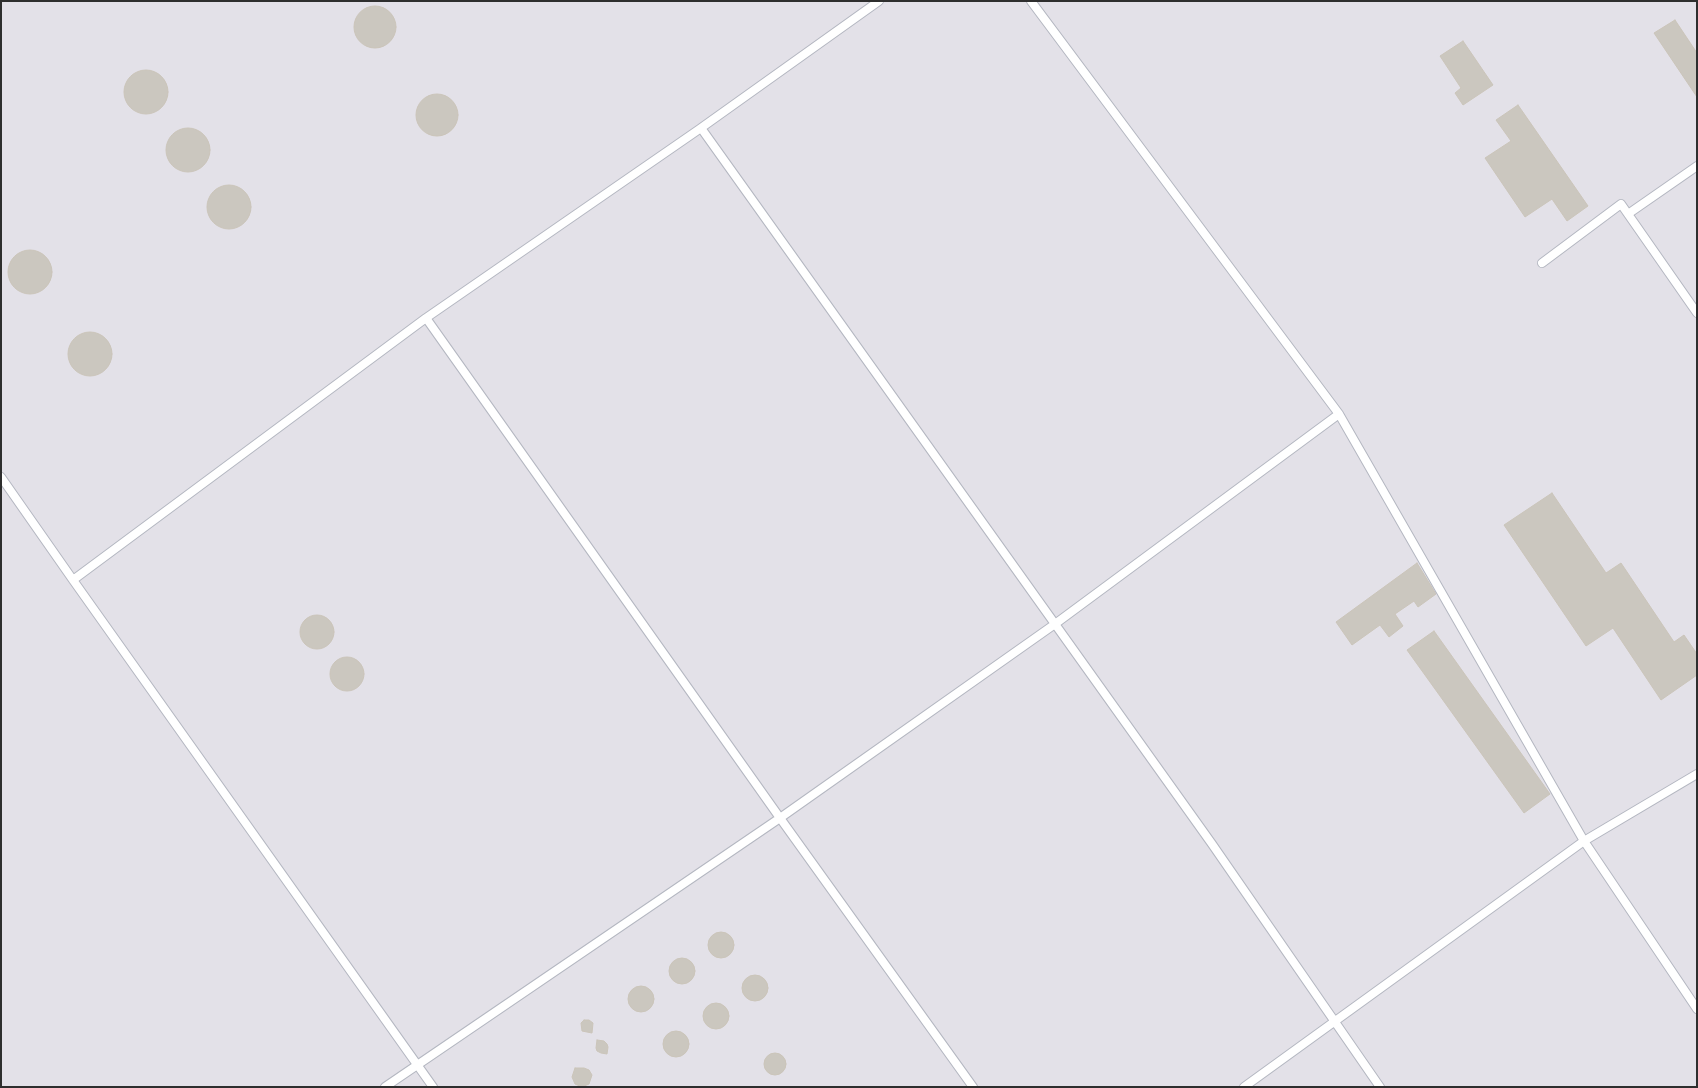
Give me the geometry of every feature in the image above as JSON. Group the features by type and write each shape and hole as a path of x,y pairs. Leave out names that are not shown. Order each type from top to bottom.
{"lane":[{"path":"73,580 426,318 701,128 879,1"},
{"path":"1031,1 1340,414 1584,841 1697,1009"},
{"path":"701,128 1212,844 1380,1087"},
{"path":"1628,214 1697,166"},
{"path":"1542,263 1621,204 1697,313"},
{"path":"426,318 780,818 973,1087"},
{"path":"385,1087 780,818 1055,624 1340,414"},
{"path":"1,477 433,1087"},
{"path":"1244,1087 1584,841 1697,774"}],"shaded area":[{"path":"1,1 1697,1 1697,1087 1,1087"}],"building":[{"path":"371,6 379,6 387,9 393,15 396,27 393,39 387,45 379,48 371,48 363,45 357,39 354,31 354,23 357,15 363,9"},
{"path":"1675,20 1697,53 1697,97 1654,33"},
{"path":"1463,41 1493,85 1463,105 1455,93 1461,88 1440,56"},
{"path":"142,70 150,70 155,71 162,76 167,83 167,101 162,108 155,113 142,114 134,111 127,104 124,96 124,88 127,80 134,73"},
{"path":"433,94 441,94 449,97 455,103 458,115 455,127 449,133 441,136 433,136 425,133 419,127 416,119 416,111 419,103 425,97"},
{"path":"1518,105 1588,206 1567,221 1552,199 1525,217 1485,158 1511,141 1496,120"},
{"path":"184,128 192,128 197,129 204,134 209,141 209,159 204,166 197,171 184,172 176,169 169,162 166,154 166,146 169,138 176,131"},
{"path":"225,185 233,185 238,186 245,191 250,198 250,216 245,223 238,228 225,229 217,226 210,219 207,211 207,203 210,195 217,188"},
{"path":"26,250 34,250 39,251 46,256 51,263 51,281 46,288 39,293 26,294 18,291 11,284 8,276 8,268 11,260 18,253"},
{"path":"86,332 94,332 99,333 106,338 111,345 111,363 106,370 99,375 86,376 78,373 71,366 68,358 68,350 71,342 78,335"},
{"path":"1552,493 1606,573 1621,563 1674,642 1684,635 1697,654 1697,675 1661,700 1613,628 1586,646 1504,525"},
{"path":"1417,563 1436,594 1418,607 1414,601 1395,614 1403,626 1389,637 1380,625 1352,645 1336,622"},
{"path":"320,615 329,620 333,625 333,639 329,644 324,648 314,649 310,648 301,639 300,629 301,625 310,616"},
{"path":"1434,631 1550,794 1524,813 1407,650"},
{"path":"350,657 359,662 363,667 363,681 359,686 354,690 344,691 340,690 331,681 330,671 331,667 340,658"},
{"path":"721,932 730,936 734,945 730,954 721,958 712,954 708,945 712,936"},
{"path":"682,958 691,962 695,971 691,980 682,984 673,980 669,971 673,962"},
{"path":"755,975 764,979 768,988 764,997 755,1001 746,997 742,988 746,979"},
{"path":"641,986 650,990 654,999 650,1008 641,1012 632,1008 628,999 632,990"},
{"path":"716,1003 725,1007 729,1016 725,1025 716,1029 707,1025 703,1016 707,1007"},
{"path":"584,1020 589,1020 593,1023 592,1033 582,1031 581,1023"},
{"path":"676,1031 685,1035 689,1044 685,1053 676,1057 667,1053 663,1044 667,1035"},
{"path":"597,1040 604,1041 607,1044 607,1054 597,1051"},
{"path":"775,1053 783,1056 786,1064 783,1072 775,1075 767,1072 764,1064 767,1056"},
{"path":"575,1068 584,1068 589,1070 592,1075 589,1084 582,1087 575,1084 572,1077"}]}
